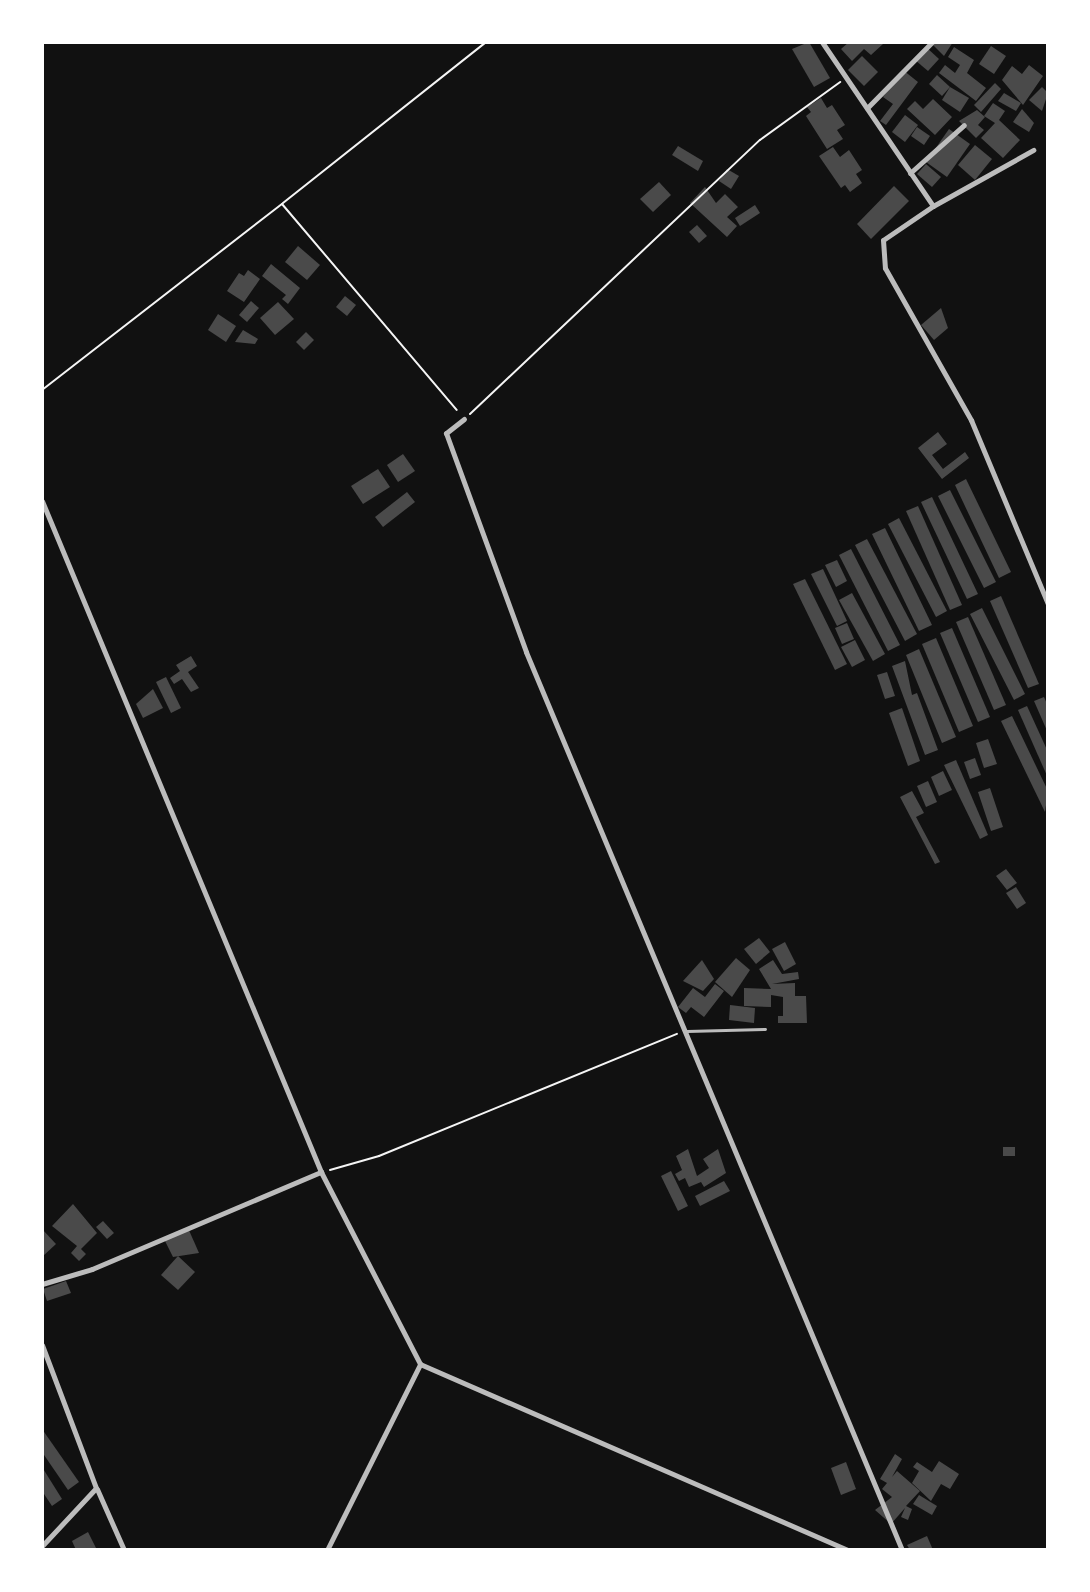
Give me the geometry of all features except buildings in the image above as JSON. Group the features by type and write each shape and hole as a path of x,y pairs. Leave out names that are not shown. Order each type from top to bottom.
{"street":[{"path":"822,42 933,206"},
{"path":"867,108 932,42"},
{"path":"910,173 964,125"},
{"path":"1033,150 933,206 883,240 885,268 971,420 1048,604"},
{"path":"464,419 446,433 526,652 902,1550"},
{"path":"42,501 321,1172 420,1364 848,1550"},
{"path":"42,1284 92,1269 321,1172"},
{"path":"42,1345 96,1488 124,1550"},
{"path":"327,1550 420,1364"},
{"path":"42,1546 96,1488"}],"lane":[{"path":"683,1031 765,1029"}],"path":[{"path":"42,390 486,42"},
{"path":"282,204 464,419 760,140 846,77"},
{"path":"321,1172 379,1156 683,1031"}]}
